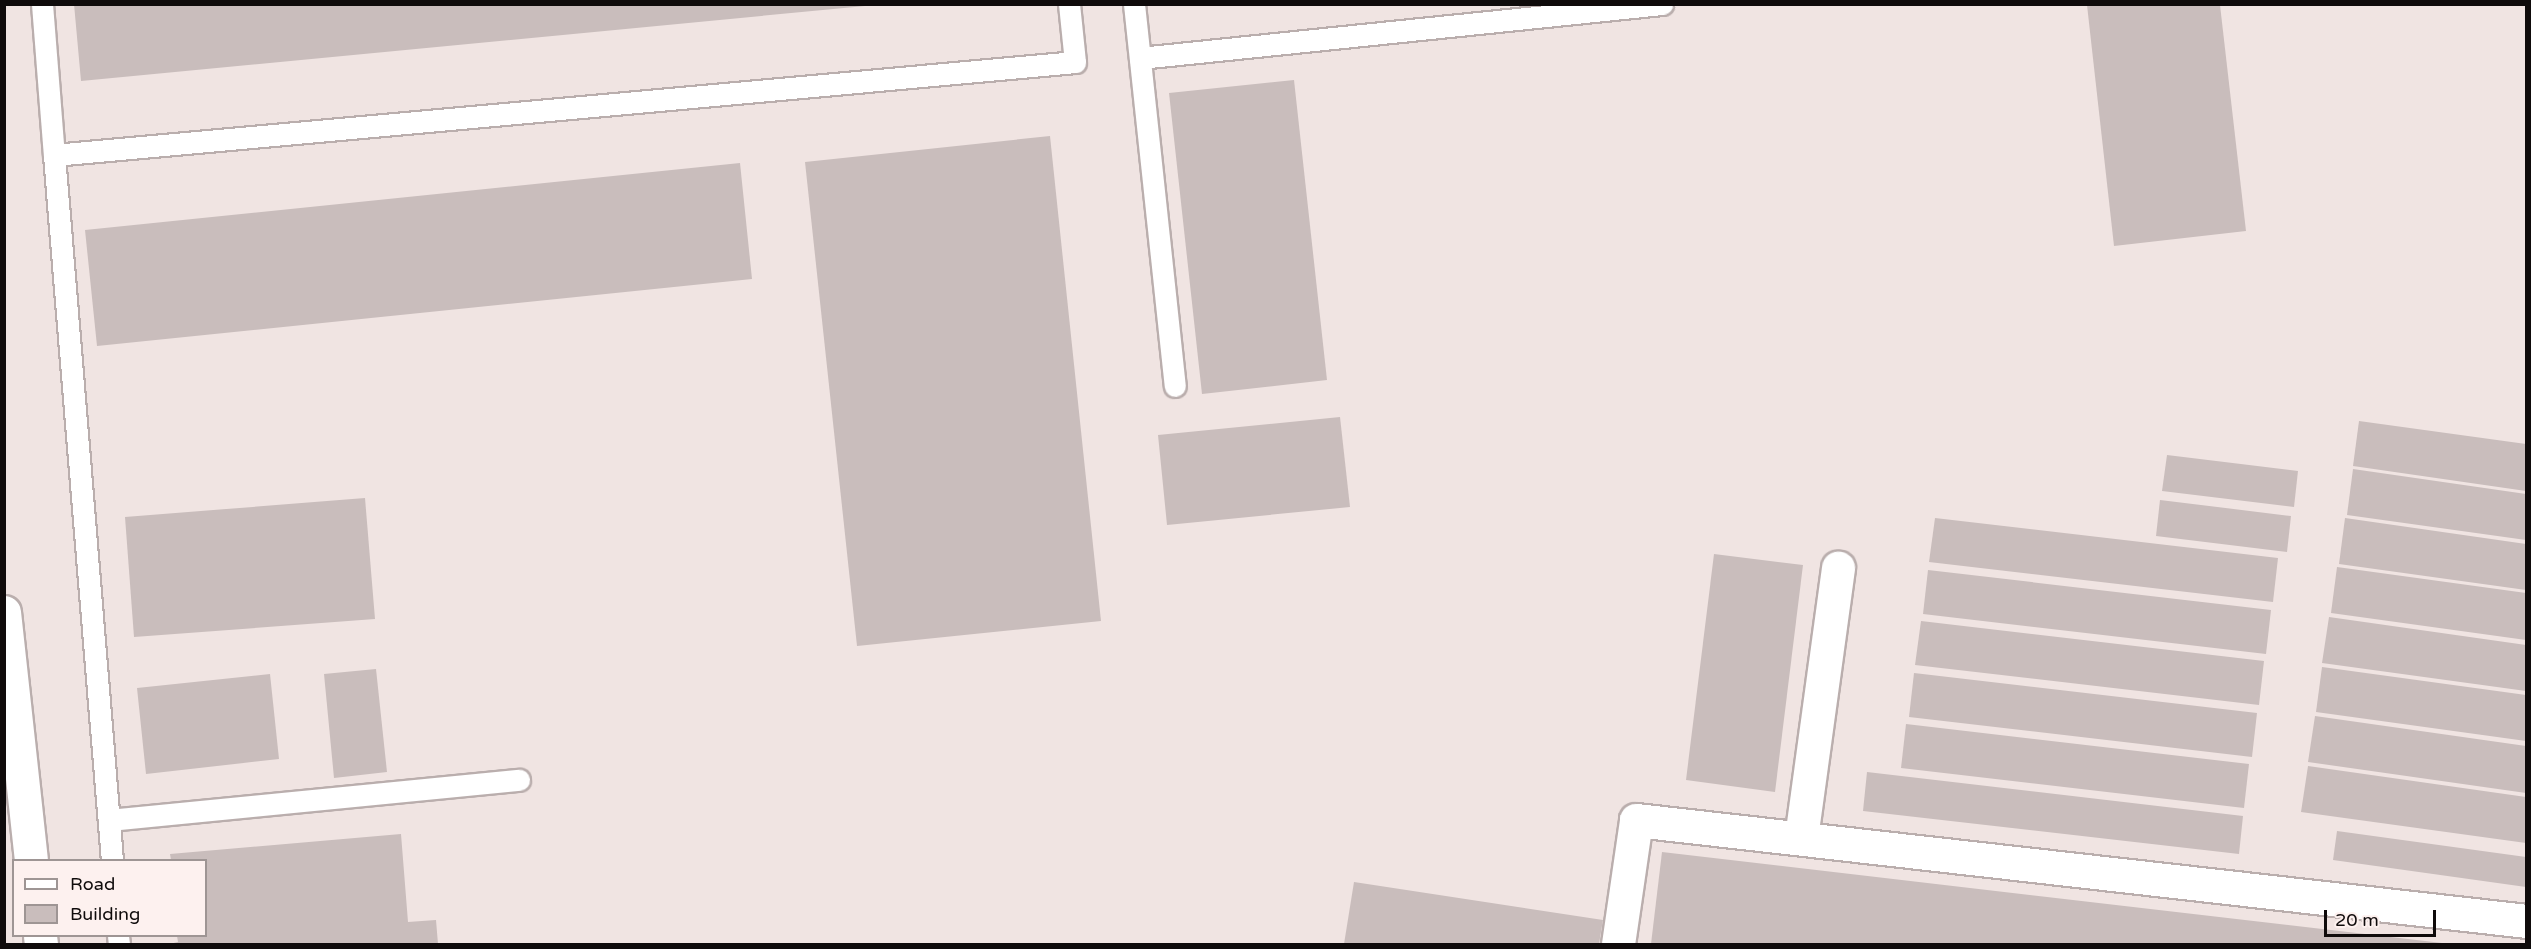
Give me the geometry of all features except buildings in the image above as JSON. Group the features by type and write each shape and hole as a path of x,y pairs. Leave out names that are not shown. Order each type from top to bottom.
{"street":[{"path":"1801,838 1838,568"},
{"path":"4,612 32,859"},
{"path":"1618,945 1636,820 2526,921"}],"lane":[{"path":"42,4 112,859"},
{"path":"54,155 1074,62 1069,4"},
{"path":"1134,4 1175,386"},
{"path":"1140,58 1662,4"},
{"path":"109,820 519,780"}]}
